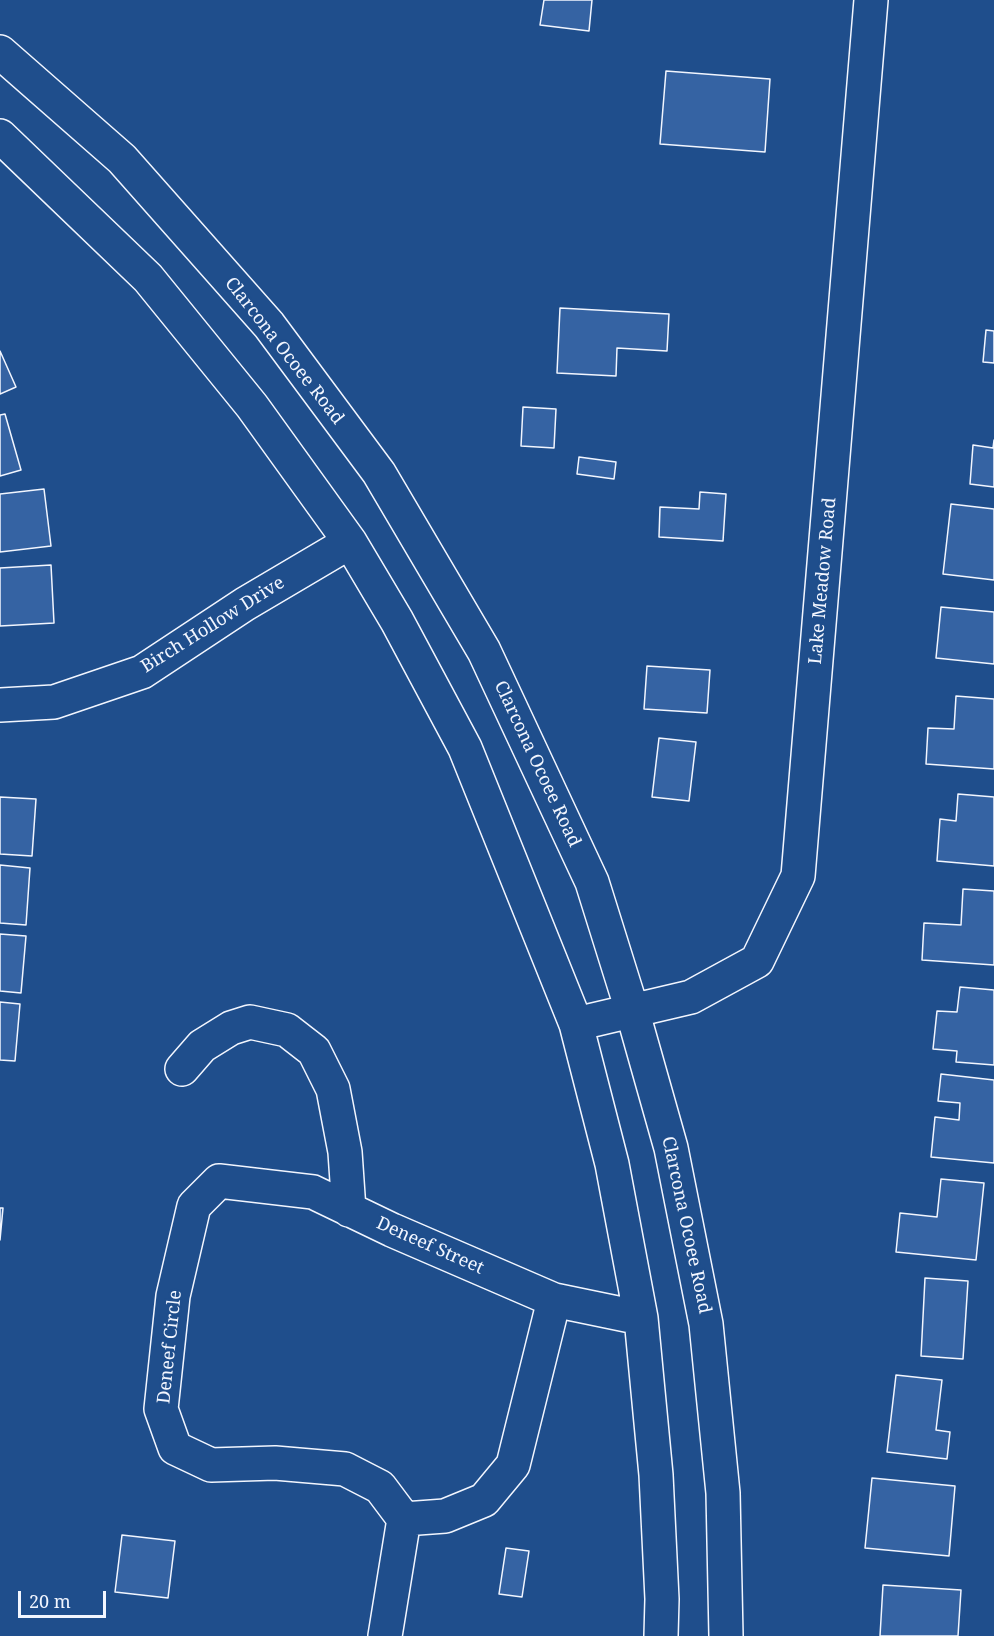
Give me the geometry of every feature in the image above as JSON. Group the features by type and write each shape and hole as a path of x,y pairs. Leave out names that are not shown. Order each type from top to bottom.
{"street":[{"name":"Lake Meadow Road","path":"576,1024 691,997 757,961 798,876 871,0"},
{"name":"Clarcona Ocoee Road","path":"0,52 122,159 269,325 379,473 484,651 592,882 633,1010 671,1148 706,1324 723,1494 726,1636"},
{"path":"0,136 148,278 252,406 350,542 397,621 465,748 576,1024 612,1164 641,1318 656,1474 662,1599 661,1636"},
{"name":"Birch Hollow Drive","path":"0,705 54,702 142,672 245,604 350,542"},
{"path":"182,1069 202,1046 231,1028 250,1022 287,1030 314,1051 333,1089 345,1152 349,1210"},
{"name":"Deneef Street","path":"219,1181 313,1192 554,1300 641,1318"},
{"name":"Deneef Circle","path":"219,1181 194,1206 173,1296 161,1409 175,1448 211,1465 274,1463 345,1469 380,1487 404,1519"},
{"path":"385,1636 404,1519 445,1515 484,1500 513,1465 554,1300"}],"building":[{"path":"544,0 592,0 589,31 540,25"},
{"path":"666,71 770,79 765,152 660,144"},
{"path":"560,308 669,314 667,351 617,348 616,376 557,373"},
{"path":"986,330 994,331 994,363 983,362"},
{"path":"0,351 16,387 0,394"},
{"path":"523,407 556,409 554,448 521,446"},
{"path":"5,414 21,470 0,476 0,415"},
{"path":"994,440 994,487 970,484 973,445 993,448"},
{"path":"579,457 616,462 614,479 577,474"},
{"path":"44,489 51,546 0,552 0,494"},
{"path":"700,492 726,494 723,541 659,537 660,507 699,509"},
{"path":"951,504 994,509 994,580 943,574"},
{"path":"51,565 54,623 0,626 0,568"},
{"path":"941,607 994,612 994,664 936,658"},
{"path":"647,666 710,670 707,713 644,709"},
{"path":"956,696 994,699 994,769 926,764 928,728 954,729"},
{"path":"659,738 696,742 689,801 652,797"},
{"path":"958,794 994,797 994,866 937,861 940,819 956,821"},
{"path":"0,797 36,799 32,856 0,854"},
{"path":"0,865 30,868 26,925 0,923"},
{"path":"963,889 994,891 994,965 922,960 924,923 961,925"},
{"path":"0,934 26,936 21,993 0,991"},
{"path":"960,987 994,990 994,1065 956,1062 957,1051 933,1049 937,1011 957,1012"},
{"path":"0,1002 20,1004 15,1061 0,1060"},
{"path":"941,1074 994,1080 994,1163 931,1157 935,1117 959,1120 960,1103 938,1101"},
{"path":"941,1179 984,1183 976,1260 896,1252 900,1213 937,1217"},
{"path":"0,1208 3,1208 0,1240"},
{"path":"925,1278 968,1281 963,1359 921,1356"},
{"path":"896,1375 942,1380 936,1430 950,1432 947,1459 887,1452"},
{"path":"872,1478 955,1486 949,1556 865,1548"},
{"path":"122,1535 175,1541 168,1598 115,1592"},
{"path":"506,1548 529,1551 522,1597 499,1594"},
{"path":"883,1585 961,1590 958,1636 880,1636"}]}
